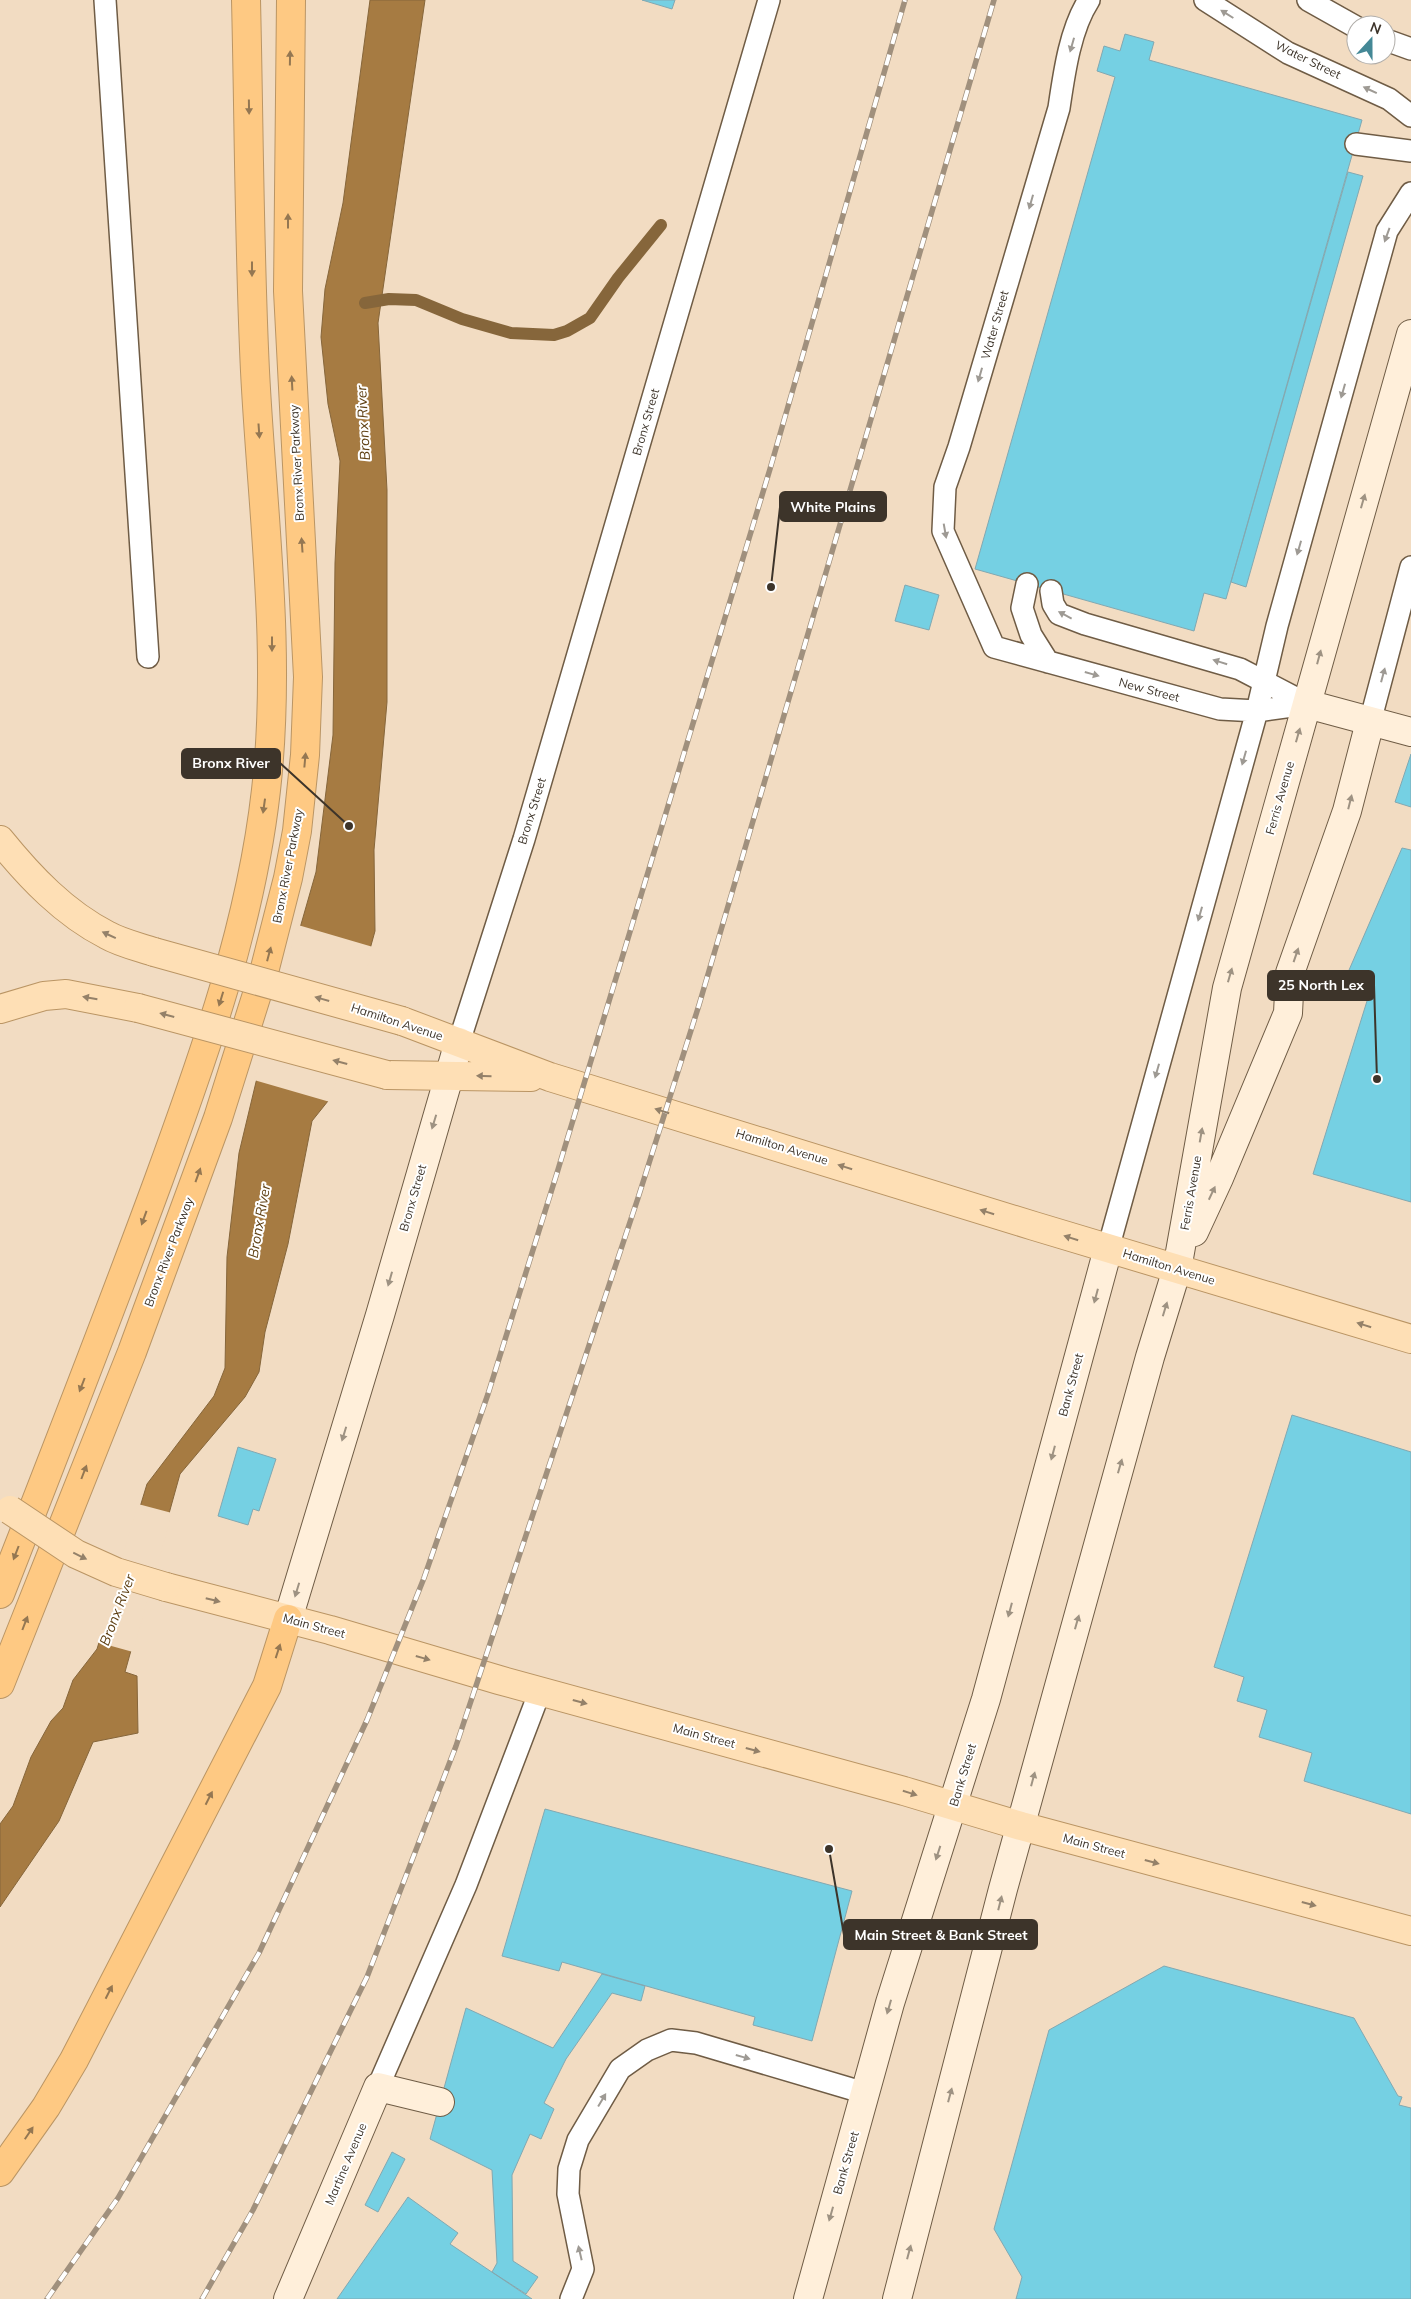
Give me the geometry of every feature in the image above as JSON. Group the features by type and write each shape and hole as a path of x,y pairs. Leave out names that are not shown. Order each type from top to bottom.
{"highway":[{"path":"0,1594 118,1289 188,1099 232,962 260,832 270,751 272,635 255,373 246,0"},
{"name":"Bronx River Parkway","path":"0,1684 132,1352 218,1118 264,972 288,878 297,831 306,755 308,676 288,291 291,0"},
{"path":"0,2172 46,2107 74,2060 267,1686 288,1619"}],"main road":[{"name":"Hamilton Avenue","path":"0,840 27,873 71,913 108,936 154,952 402,1021 550,1077 1108,1249 1411,1339"},
{"path":"0,1009 44,996 66,994 138,1008 388,1075 550,1077"},
{"name":"Main Street","path":"5,1505 76,1554 116,1572 1021,1826 1411,1931"}],"street":[{"name":"Ferris Avenue","path":"1177,1269 1227,988 1411,334"},
{"name":"New Street","path":"1307,704 1411,732"},
{"path":"897,2299 1021,1826 1150,1357 1177,1269 1219,1178 1288,1012 1290,973 1347,811 1370,722"},
{"name":"Bronx Street","path":"288,1619 377,1324 459,1042"},
{"name":"Bank Street","path":"808,2299 890,2003 986,1699 1108,1249"},
{"path":"378,2087 440,2102"},
{"name":"Martine Avenue","path":"288,2299 378,2087"}],"lane":[{"path":"105,0 148,657"},
{"name":"Bronx Street","path":"459,1042 524,839 769,0"},
{"name":"Water Street","path":"994,647 943,531 945,487 959,447 1059,108 1065,70 1079,20 1089,0"},
{"name":"Water Street","path":"1206,0 1288,53 1389,99 1411,116"},
{"path":"1308,0 1346,22"},
{"path":"1396,44 1411,49"},
{"path":"1356,144 1411,151"},
{"path":"1108,1249 1257,711 1277,626 1387,231 1411,193"},
{"path":"1370,722 1409,580"},
{"path":"1027,584 1022,608 1031,635 1048,662"},
{"name":"New Street","path":"1050,591 1053,604 1059,614 1085,624 1240,669 1265,680 1307,704"},
{"name":"New Street","path":"994,647 1220,709 1257,711 1307,704"},
{"path":"378,2087 466,1885 540,1691"},
{"path":"571,2299 583,2269 568,2194 569,2169 578,2140 620,2069 647,2050 671,2040 696,2043 865,2093"}],"water":[{"path":"370,0 425,0 378,323 387,490 387,702 374,850 375,931 328,1101 312,1121 288,1244 265,1332 259,1372 245,1397 180,1474 125,1672 137,1676 138,1733 93,1742 59,1821 0,1907 0,1824 13,1806 31,1757 51,1721 63,1708 73,1680 97,1649 147,1484 214,1396 225,1368 227,1257 239,1153 256,1082 316,872 333,735 335,563 340,461 328,404 321,337 325,289 343,203"}],"pier":[{"path":"298,925 373,947 330,1102 254,1080"},
{"path":"138,1504 172,1513 133,1652 97,1642"}],"building":[{"path":"642,0 675,0 672,9"},
{"path":"1125,34 1154,42 1149,60 1362,120 1226,599 1204,593 1194,631 975,569 1115,77 1097,71 1104,46 1120,51"},
{"path":"1348,172 1363,176 1246,587 1231,582"},
{"path":"905,585 939,595 929,630 895,621"},
{"path":"1411,754 1411,807 1395,802"},
{"path":"1402,848 1411,850 1411,1202 1313,1174 1372,985 1346,977"},
{"path":"1292,1415 1411,1452 1411,1814 1304,1781 1312,1753 1259,1737 1267,1710 1237,1701 1244,1677 1214,1667"},
{"path":"238,1447 276,1459 259,1511 253,1509 248,1525 218,1516"},
{"path":"545,1809 852,1891 812,2041 753,2025 755,2017 562,1962 559,1971 502,1956"},
{"path":"1164,1966 1354,2018 1398,2096 1402,2097 1399,2105 1411,2108 1411,2299 1016,2299 1022,2277 994,2229 1049,2030"},
{"path":"602,1974 645,1986 641,2001 612,1993 566,2059 544,2103 554,2109 541,2139 530,2134 512,2175 513,2261 538,2277 526,2294 492,2272 497,2263 492,2170 430,2139 466,2008 553,2048"},
{"path":"392,2152 405,2159 378,2212 365,2205"},
{"path":"408,2197 458,2233 450,2244 532,2299 337,2299"}],"waterway":[{"path":"365,303 389,299 416,300 462,319 511,333 554,335 567,331 590,318 618,278 661,225"}],"railway":[{"path":"47,2299 118,2198 259,1953 367,1720 424,1578 488,1394 557,1173 770,469 905,0"},
{"path":"202,2299 253,2210 367,1977 456,1746 638,1198 699,1005 994,0"}],"place":[{"name":"White Plains","path":"771,587"},
{"name":"Bronx River","path":"349,826"},
{"name":"25 North Lex","path":"1377,1079"},
{"name":"Main Street & Bank Street","path":"829,1849"}]}
